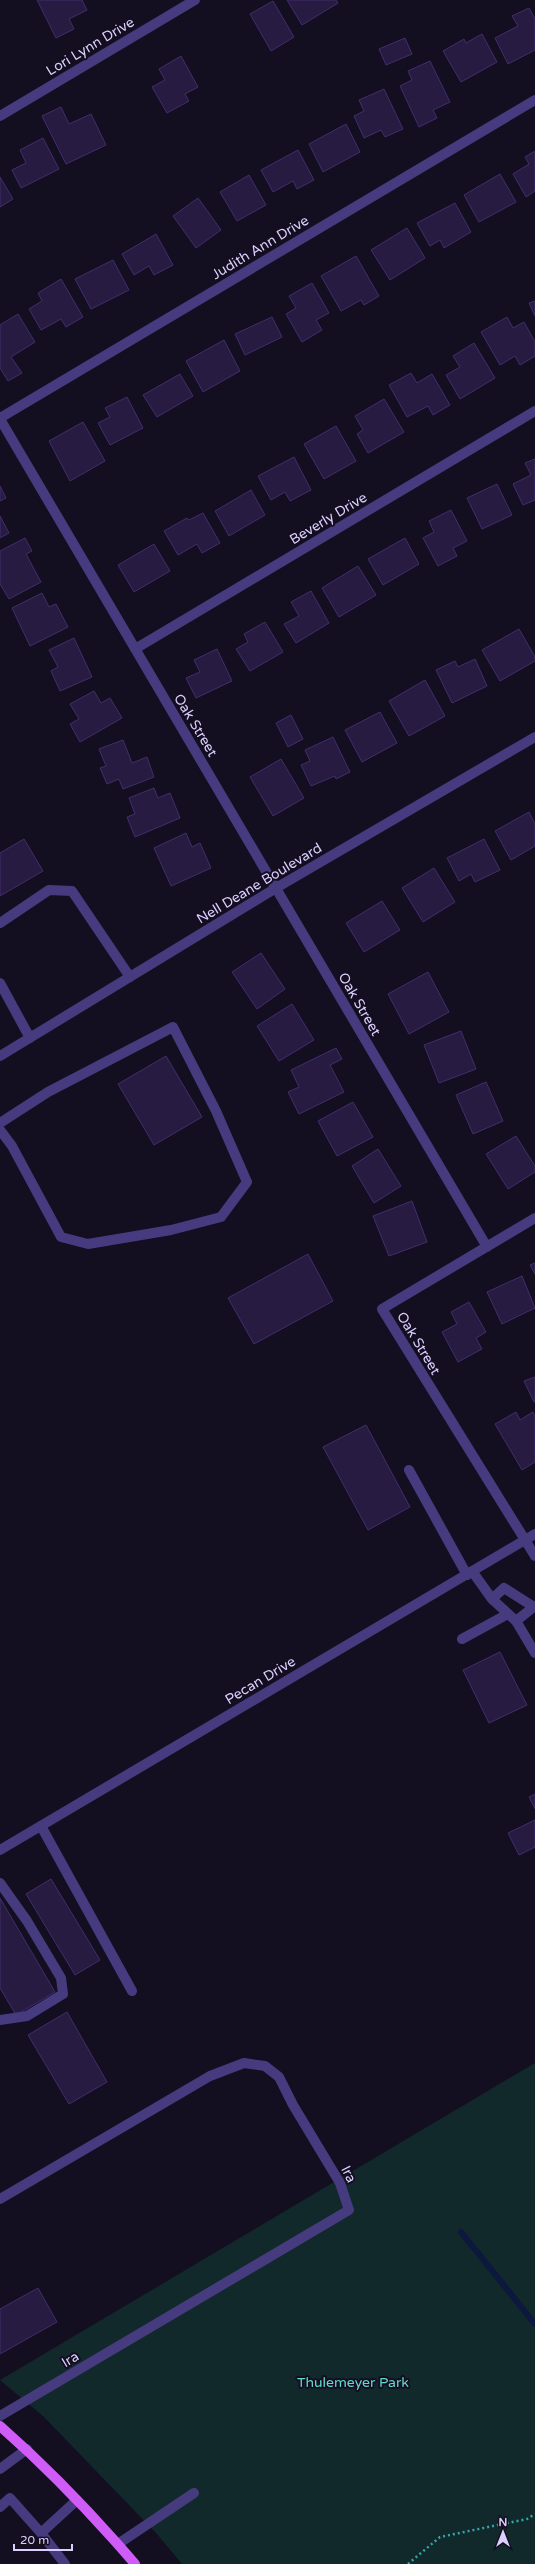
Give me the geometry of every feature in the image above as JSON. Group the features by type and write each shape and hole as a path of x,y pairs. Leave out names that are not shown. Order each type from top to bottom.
{"main road":[{"path":"0,2426 27,2449 77,2500 135,2564"}],"street":[{"name":"Lori Lynn Drive","path":"0,116 195,0"},
{"name":"Judith Ann Drive","path":"0,419 535,100"},
{"name":"Beverly Drive","path":"135,649 535,411"},
{"name":"Oak Street","path":"0,419 487,1247 382,1310 535,1556"},
{"name":"Nell Deane Boulevard","path":"0,1056 276,888 535,737"},
{"path":"0,923 49,890 72,891 130,976"},
{"path":"0,983 30,1038"},
{"path":"0,1123 48,1092 173,1027 216,1111 246,1182 221,1218 172,1230 88,1244 61,1237 12,1146 0,1130"},
{"path":"487,1247 535,1218"},
{"path":"409,1470 469,1573 492,1599 512,1618 535,1653"},
{"name":"Pecan Drive","path":"0,1850 535,1534"},
{"path":"492,1599 504,1588 534,1606"},
{"path":"462,1639 512,1618 534,1606"},
{"path":"41,1826 132,1991"},
{"path":"0,1883 27,1921 61,1978 63,1994 27,2016 0,2020"},
{"name":"Ira","path":"0,2199 210,2076 244,2063 265,2066 279,2077 293,2105 340,2183 349,2210 0,2416"},
{"path":"0,2469 27,2449"},
{"path":"118,2544 194,2493"},
{"path":"0,2507 10,2498 42,2533 64,2564"},
{"path":"42,2533 77,2500"}],"path":[{"path":"408,2564 440,2537 527,2519 535,2514"}],"green space":[{"name":"Thulemeyer Park","path":"535,2063 535,2564 182,2564 157,2534 44,2417 0,2380"}],"building":[{"path":"37,0 82,0 87,10 69,19 74,29 56,38"},
{"path":"287,0 336,0 338,3 302,25"},
{"path":"273,1 294,37 271,51 250,14"},
{"path":"529,8 535,19 535,50 508,64 495,38 518,26 512,16"},
{"path":"482,34 497,62 461,82 443,51 464,39 466,43"},
{"path":"405,38 412,54 386,65 379,49"},
{"path":"181,56 198,87 185,94 189,101 167,113 152,87 165,80 159,69"},
{"path":"430,61 450,102 433,110 437,118 419,127 400,86 412,80 408,71"},
{"path":"384,89 403,129 385,137 381,130 364,138 354,116 364,111 359,100"},
{"path":"61,107 69,124 91,114 106,145 66,164 42,116"},
{"path":"346,124 360,152 323,172 309,144"},
{"path":"43,138 59,169 21,188 12,170 26,163 20,150"},
{"path":"298,150 314,180 297,189 293,181 273,192 261,170"},
{"path":"535,151 535,191 526,197 513,174 529,164 525,157"},
{"path":"500,174 516,202 479,222 464,195"},
{"path":"249,175 266,205 237,221 220,192"},
{"path":"0,177 13,199 0,207"},
{"path":"198,198 221,230 196,248 173,216"},
{"path":"455,203 471,232 444,248 440,240 430,246 417,223"},
{"path":"407,228 425,258 390,280 371,250"},
{"path":"156,234 173,265 154,275 149,266 134,275 122,254"},
{"path":"356,256 379,296 364,305 361,300 341,311 321,276"},
{"path":"113,260 129,290 91,309 75,279"},
{"path":"61,279 83,317 66,327 61,319 41,330 29,309 42,301 38,293"},
{"path":"312,283 329,313 316,320 322,330 302,342 286,314 296,308 289,296"},
{"path":"535,301 535,316 529,303"},
{"path":"18,314 35,342 11,357 22,373 8,381 0,368 0,325"},
{"path":"272,317 282,337 245,355 235,334"},
{"path":"507,317 513,328 524,322 535,342 535,356 520,365 515,356 500,365 481,332"},
{"path":"224,340 240,371 203,392 186,361"},
{"path":"474,343 495,378 460,399 446,375 460,367 453,356"},
{"path":"411,373 417,383 432,374 450,405 433,415 428,406 407,417 389,385"},
{"path":"180,374 193,396 157,417 143,395"},
{"path":"127,397 143,428 110,445 98,423 110,417 105,408"},
{"path":"384,399 404,432 368,453 357,434 363,430 355,416"},
{"path":"83,422 105,461 70,481 49,441"},
{"path":"336,426 356,461 324,479 304,444"},
{"path":"294,457 311,490 290,501 285,492 271,500 258,476"},
{"path":"535,459 535,500 523,505 513,484 531,475 525,463"},
{"path":"497,484 512,515 482,529 467,498"},
{"path":"0,486 6,498 0,501"},
{"path":"251,490 265,515 229,536 215,511"},
{"path":"451,510 467,541 453,548 457,556 438,566 423,538 434,532 429,521"},
{"path":"203,513 220,543 202,553 197,544 178,555 164,531 187,518 189,520"},
{"path":"0,516 9,533 0,538"},
{"path":"25,538 32,551 26,554 41,582 9,599 0,584 0,551"},
{"path":"405,538 419,564 383,585 368,559"},
{"path":"154,544 170,571 134,592 118,565"},
{"path":"358,566 376,595 339,617 322,588"},
{"path":"311,591 329,623 296,643 284,624 299,616 291,602"},
{"path":"42,593 49,607 56,604 68,627 30,646 12,608"},
{"path":"265,622 283,652 250,671 236,649 248,642 244,634"},
{"path":"519,629 535,657 535,661 500,681 482,650"},
{"path":"74,638 92,677 60,691 51,671 58,667 49,650"},
{"path":"217,649 232,681 196,698 186,678 200,672 194,660"},
{"path":"475,659 487,686 452,703 436,670 455,661 458,667"},
{"path":"425,680 445,716 409,736 389,701"},
{"path":"94,691 101,703 110,698 122,718 80,742 70,724 79,719 70,704"},
{"path":"380,712 397,743 362,762 345,730"},
{"path":"291,715 303,739 288,747 276,723"},
{"path":"333,737 350,772 336,779 335,776 311,786 301,765 310,761 305,750"},
{"path":"123,740 132,763 147,757 154,777 123,789 119,779 107,784 100,768 106,766 99,749"},
{"path":"281,759 304,798 273,816 250,777"},
{"path":"154,788 158,798 170,793 180,818 135,837 127,817 135,814 129,798"},
{"path":"529,812 535,824 535,846 511,860 495,831"},
{"path":"186,833 192,847 200,843 211,868 171,886 154,848"},
{"path":"24,839 43,871 0,896 0,853"},
{"path":"484,839 500,870 475,882 471,874 459,881 447,858"},
{"path":"434,868 455,902 423,922 402,888"},
{"path":"382,901 400,930 364,952 346,923"},
{"path":"261,953 285,989 257,1009 232,972"},
{"path":"428,972 449,1012 409,1034 388,994"},
{"path":"292,1004 314,1040 279,1061 257,1026"},
{"path":"461,1031 476,1069 439,1083 424,1045"},
{"path":"336,1048 342,1059 330,1065 344,1092 299,1114 288,1092 299,1087 291,1070"},
{"path":"166,1056 202,1117 154,1145 118,1084"},
{"path":"486,1082 503,1121 473,1134 456,1095"},
{"path":"353,1102 373,1137 337,1156 318,1121"},
{"path":"516,1136 535,1166 535,1172 508,1189 486,1154"},
{"path":"378,1149 401,1186 374,1203 352,1166"},
{"path":"412,1201 427,1242 389,1256 373,1216"},
{"path":"308,1254 333,1301 254,1344 228,1298"},
{"path":"535,1263 535,1274 530,1265"},
{"path":"522,1276 535,1308 502,1324 487,1292"},
{"path":"469,1302 486,1332 476,1338 482,1349 458,1362 442,1332 457,1324 451,1312"},
{"path":"535,1377 535,1402 534,1402 524,1381"},
{"path":"516,1412 520,1420 533,1412 535,1416 535,1462 522,1470 495,1424"},
{"path":"366,1425 410,1507 368,1530 323,1447"},
{"path":"500,1652 527,1705 489,1723 463,1670"},
{"path":"535,1794 535,1809 529,1797"},
{"path":"535,1820 535,1847 519,1855 508,1833"},
{"path":"51,1879 100,1960 75,1975 26,1894"},
{"path":"0,1898 55,1992 16,2015 0,1988"},
{"path":"67,2012 107,2082 69,2104 28,2035"},
{"path":"38,2288 57,2322 0,2354 0,2309"}],"waterway":[{"path":"461,2232 535,2324"}]}
